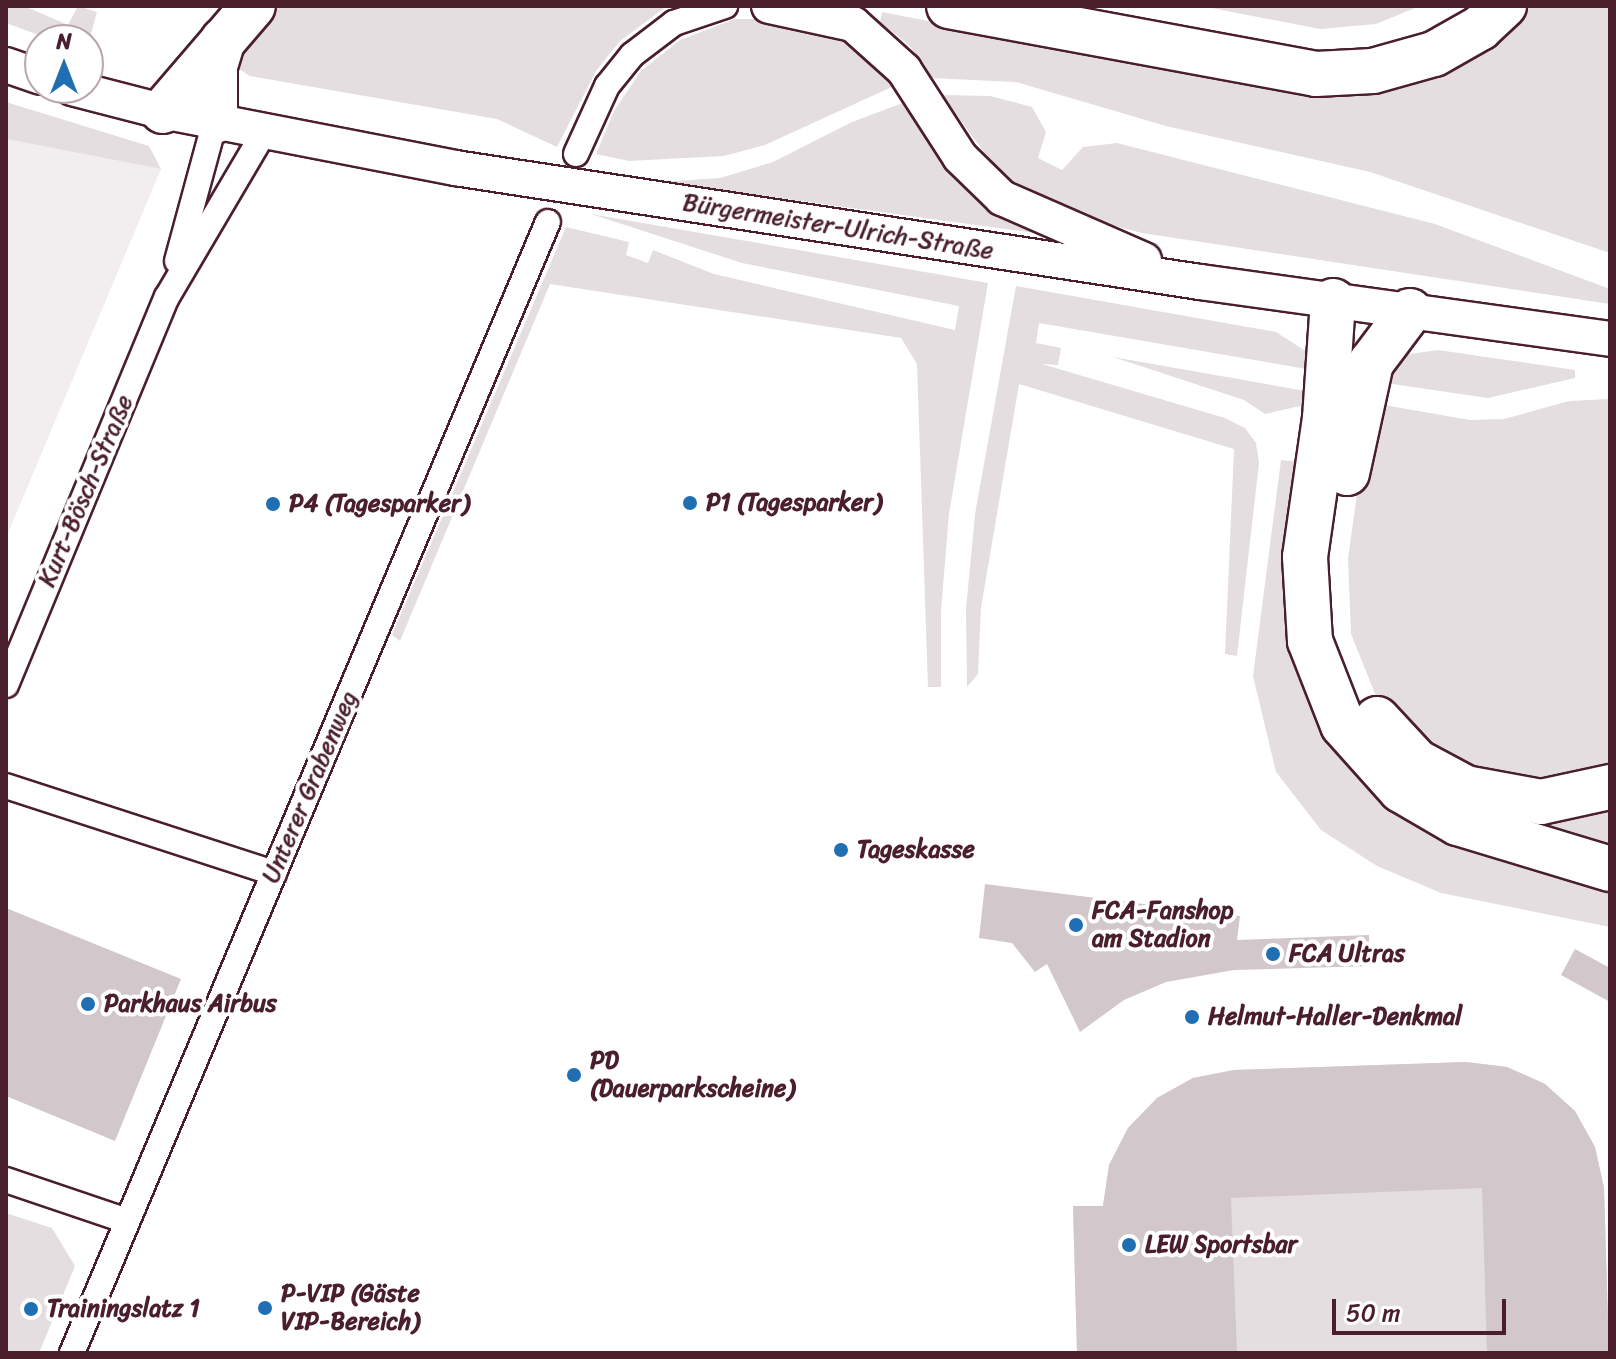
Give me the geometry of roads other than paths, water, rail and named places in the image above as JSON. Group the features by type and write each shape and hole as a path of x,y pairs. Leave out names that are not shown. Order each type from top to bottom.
{"highway":[{"path":"163,111 253,6"},
{"path":"949,6 1316,74 1373,71 1434,54 1480,28 1504,6"},
{"path":"215,121 215,66 224,38"},
{"path":"1333,301 1325,418 1305,557 1310,641 1343,725 1401,790 1458,823 1610,869"},
{"path":"1410,311 1371,363 1350,452 1333,559 1337,635 1353,674 1369,712 1417,762 1466,788 1541,802 1610,787"}],"main road":[{"path":"769,6 853,24 904,70 960,157 1002,198 1040,219 1200,282"},
{"name":"Bürgermeister-Ulrich-Straße","path":"104,96 264,132 455,168 1200,282 1610,339"}],"street":[{"path":"576,154 607,86 632,55 674,23 725,6"},
{"name":"Kurt-Bösch-Straße","path":"6,685 167,297 215,121"},
{"name":"Kurt-Bösch-Straße","path":"167,297 264,132"},
{"name":"Unterer Grabenweg","path":"72,1353 548,222"},
{"path":"6,786 274,873"},
{"path":"6,1180 127,1221"}],"place":[{"name":"P1 (Tagesparker)","path":"690,503"},
{"name":"P4 (Tagesparker)","path":"273,504"},
{"name":"Tageskasse","path":"841,850"},
{"name":"FCA-Fanshop am Stadion","path":"1076,925"},
{"name":"FCA Ultras","path":"1273,954"},
{"name":"Parkhaus Airbus","path":"88,1004"},
{"name":"Helmut-Haller-Denkmal","path":"1192,1017"},
{"name":"PD (Dauerparkscheine)","path":"574,1075"},
{"name":"LEW Sportsbar","path":"1129,1245"},
{"name":"P-VIP (Gäste VIP-Bereich)","path":"265,1308"},
{"name":"Trainingslatz 1","path":"31,1309"}]}
